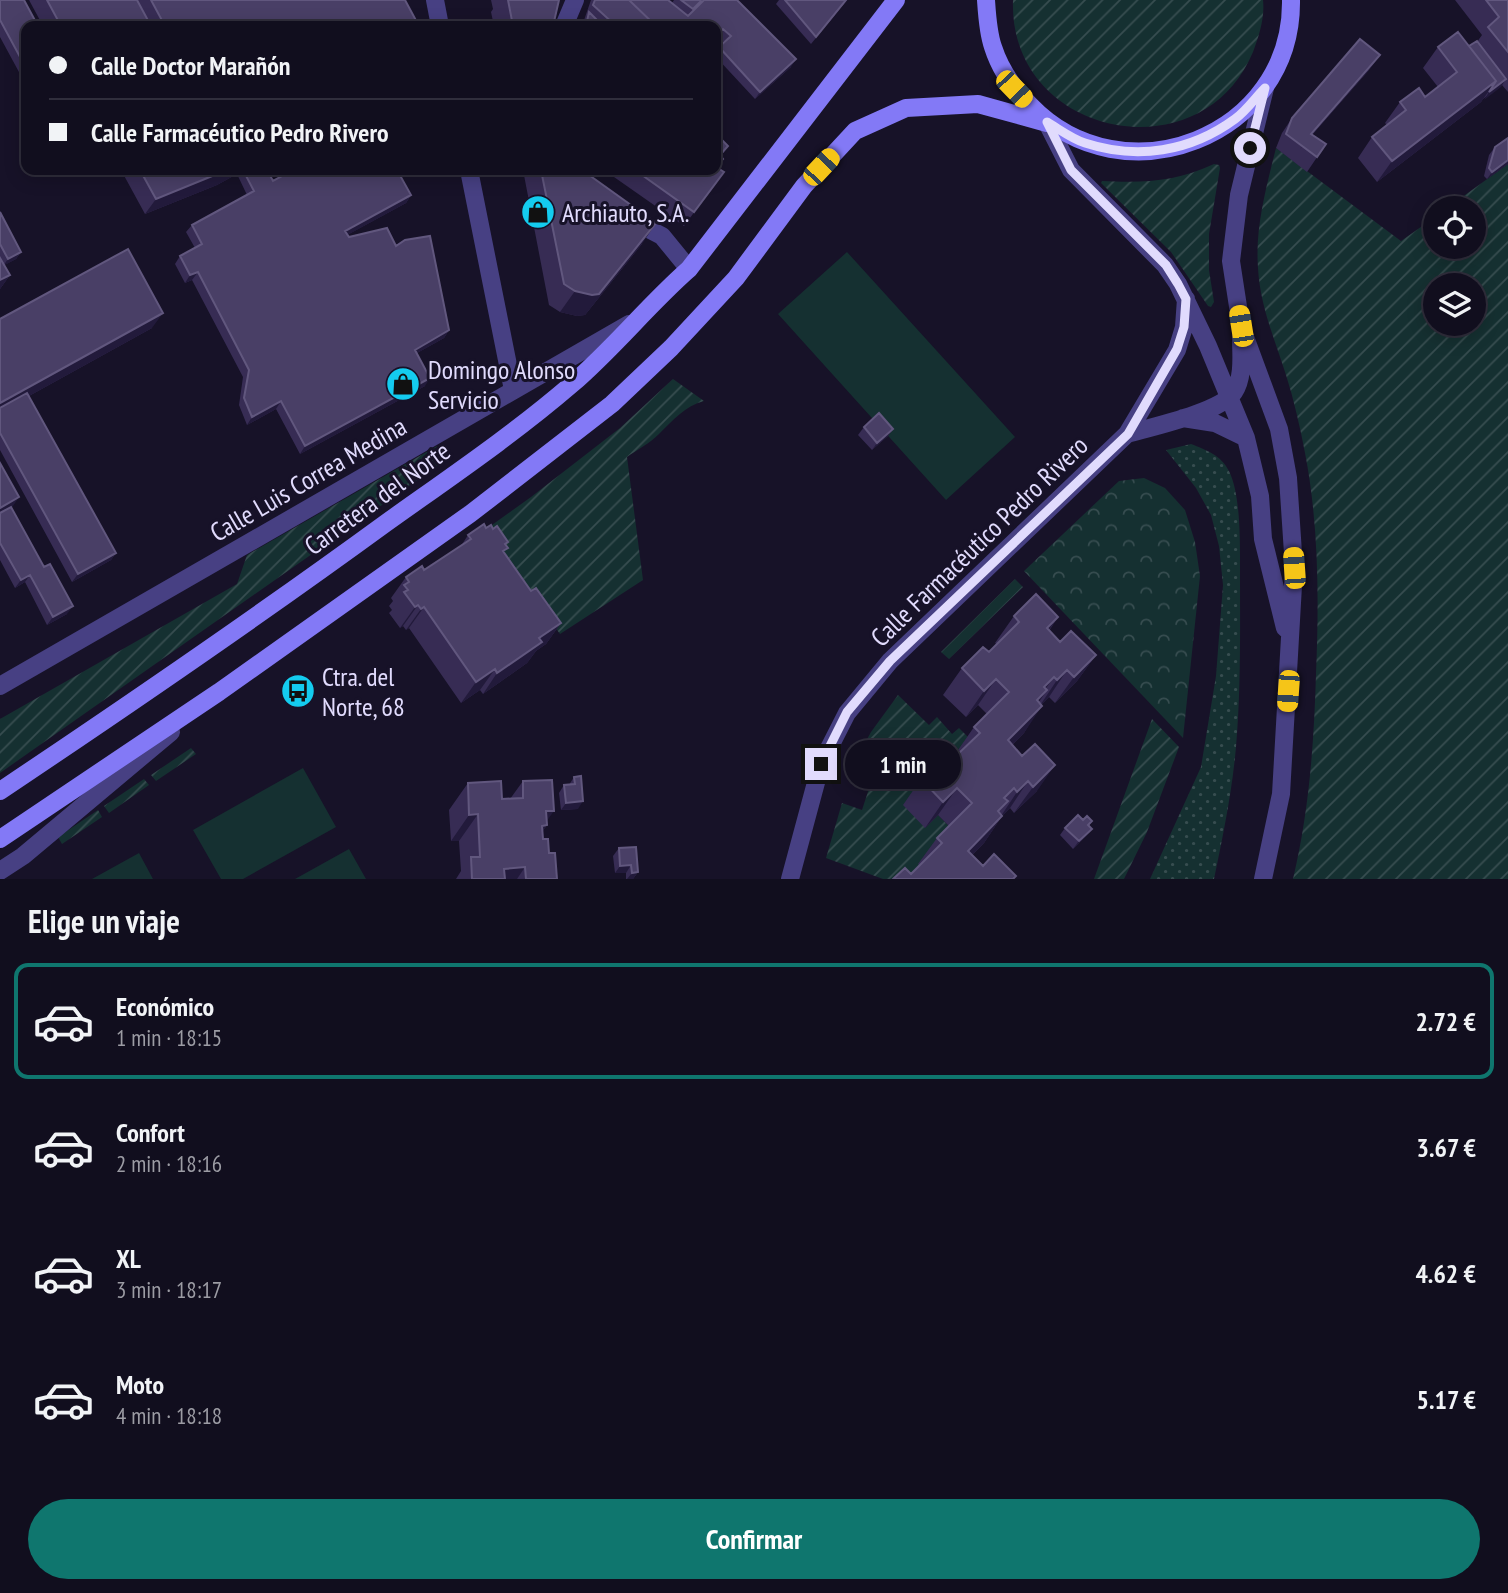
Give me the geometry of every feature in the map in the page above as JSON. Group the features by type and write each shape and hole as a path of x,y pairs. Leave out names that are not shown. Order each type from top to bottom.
{"street":[{"path":"435,0 439,21"},
{"path":"566,21 575,0"},
{"name":"Carretera del Norte","path":"0,791 305,582 473,461 572,385 689,269 896,0"},
{"path":"986,0 993,47 1014,89 1047,122 1071,170 1166,265 1186,299 1246,438 1260,496 1263,539 1290,645"},
{"path":"1230,396 1241,373 1241,326 1231,261 1239,195 1265,88 1282,54 1291,17 1291,0"},
{"path":"0,839 219,692 470,514 612,404 671,348 736,278 804,186 855,131 906,108 978,104 1047,122 1083,142 1122,152 1163,151 1202,139 1237,118 1265,88"},
{"path":"470,175 513,390"},
{"path":"614,211 662,236 689,269"},
{"name":"Calle Farmacéutico Pedro Rivero","path":"790,879 821,764 847,712 890,661 1128,434 1177,349 1184,327 1186,299"},
{"name":"Calle Luis Correa Medina","path":"0,687 641,317"},
{"path":"1241,326 1279,429 1288,478 1294,568 1281,794 1264,879"},
{"name":"Calle Farmacéutico Pedro Rivero","path":"1128,434 1183,418 1222,403 1230,396"},
{"name":"Calle Farmacéutico Pedro Rivero","path":"1183,418 1215,424 1246,438"},
{"path":"0,871 23,856 219,692"}],"green space":[{"path":"1013,0 1263,0 1263,6 1261,26 1253,52 1228,91 1193,116 1153,126 1112,124 1073,109 1041,83 1020,46"},
{"path":"1276,148 1401,241 1423,225 1423,259 1486,259 1486,196 1464,196 1508,164 1508,879 1293,879 1307,803 1312,752 1317,646 1317,563 1310,480 1303,443 1292,394 1259,282 1260,223"},
{"path":"1214,164 1220,168 1209,234 1209,270 1214,302 1211,307 1171,252 1101,183 1172,178"},
{"path":"847,252 1015,437 946,500 778,314"},
{"path":"673,379 704,401 685,410 652,440 627,457 643,580 560,634 485,530 620,428"},
{"path":"1191,444 1213,454 1226,465 1233,481 1238,506 1240,637 1236,747 1230,797 1214,879 1150,879 1201,767 1216,676 1223,585 1219,546 1211,515 1196,488 1166,450"},
{"path":"437,446 446,460 0,773 0,719 237,584 247,555"},
{"path":"1144,478 1165,488 1185,510 1195,542 1200,576 1183,738 1024,571 1119,481"},
{"path":"1015,579 1023,587 949,659 941,652"},
{"path":"898,695 929,725 937,717 952,734 959,728 970,739 962,759 946,775 865,743"},
{"path":"1152,719 1179,747 1147,832 1124,879 1094,879"},
{"path":"191,748 196,754 156,781 151,775"},
{"path":"877,764 925,783 925,828 938,815 953,830 913,879 883,879 826,858 842,803 862,810"},
{"path":"303,768 336,827 243,879 221,879 193,830"},
{"path":"144,779 149,785 109,813 104,806"},
{"path":"98,810 102,817 62,844 58,837"},
{"path":"349,849 366,879 295,879"},
{"path":"139,853 153,879 92,879"}],"building":[{"path":"0,0 24,0 35,21 21,21 21,59 0,20"},
{"path":"47,0 137,0 148,21 58,21"},
{"path":"151,0 405,0 416,21 162,21"},
{"path":"508,0 559,0 554,21 512,21"},
{"path":"595,0 629,0 651,21 611,21 593,5"},
{"path":"629,0 668,0 688,16 704,0 737,0 796,59 760,92 721,49 721,45 731,36 723,29 721,31 721,21 651,21"},
{"path":"681,0 700,0 701,1 693,9"},
{"path":"785,0 846,0 816,37"},
{"path":"1486,0 1508,0 1508,52 1488,27 1499,17"},
{"path":"589,12 598,21 587,21"},
{"path":"1458,32 1496,81 1392,161 1372,137 1406,110 1400,102 1419,88 1425,97 1457,72 1438,47"},
{"path":"1360,39 1380,55 1311,134 1326,144 1317,157 1286,134 1292,118"},
{"path":"1477,41 1506,79 1489,92 1496,81 1469,46"},
{"path":"1508,138 1508,160 1492,172 1489,168 1495,147"},
{"path":"721,139 728,146 721,154"},
{"path":"721,170 724,172 694,212 642,175 721,175"},
{"path":"143,175 215,175 156,199"},
{"path":"246,175 270,175 273,181 284,175 400,175 411,195 345,231 349,237 387,228 396,246 405,240 430,236 449,330 415,350 430,378 305,446 281,401 252,417 244,398 249,370 198,272 190,275 180,256 202,244 192,225 254,191"},
{"path":"542,175 589,175 656,223 599,294 575,291 564,284"},
{"path":"0,212 21,252 8,259 0,244"},
{"path":"128,249 163,313 0,403 0,319"},
{"path":"0,258 10,275 0,280"},
{"path":"27,393 116,553 78,574 0,433 0,408"},
{"path":"879,413 893,429 877,443 864,427"},
{"path":"0,463 19,497 0,508"},
{"path":"11,507 44,567 50,564 73,606 53,617 30,575 21,580 0,543 0,513"},
{"path":"484,524 486,528 491,525 493,529 497,526 508,542 505,544 508,548 503,551 531,591 536,588 561,623 539,638 542,642 497,673 495,669 476,682 424,607 415,607 404,592 408,590 404,585 409,582 406,577 422,566 424,570 471,539 468,535"},
{"path":"1036,594 1058,617 1047,628 1060,642 1071,631 1096,655 1074,677 1067,670 1057,680 1054,677 1037,700 1042,706 1008,740 1022,756 1035,744 1055,765 1033,787 1028,781 1017,792 1014,788 1004,798 1008,801 998,811 1002,816 968,851 983,866 994,854 1016,876 1013,879 893,879 905,868 911,874 942,843 937,838 972,803 957,788 943,802 921,779 943,757 949,763 980,733 974,727 1009,692 996,679 984,691 962,668 983,647 989,652 1019,622 1014,616"},
{"path":"581,776 583,801 566,803 564,785 575,784 574,777"},
{"path":"552,780 554,811 546,811 547,825 542,826 543,839 548,839 549,853 555,853 557,879 526,879 525,867 504,869 505,879 472,879 471,857 480,857 478,814 469,815 468,783 501,781 502,799 523,798 523,781"},
{"path":"1078,815 1083,820 1087,816 1092,821 1088,825 1092,829 1079,841 1065,828"},
{"path":"636,847 638,872 632,873 631,865 620,866 619,848"}],"place":[{"name":"Archiauto, S.A.","path":"538,212"},
{"name":"Domingo Alonso Servicio","path":"403,384"},
{"name":"Ctra. del Norte, 68","path":"298,691"}],"route":[{"path":"821,764 847,712 890,661 1128,434 1177,349 1184,327 1186,299 1178,284 1166,265 1071,170 1047,122 1083,142 1122,152 1163,151 1202,139 1237,118 1265,88 1250,148"}]}
